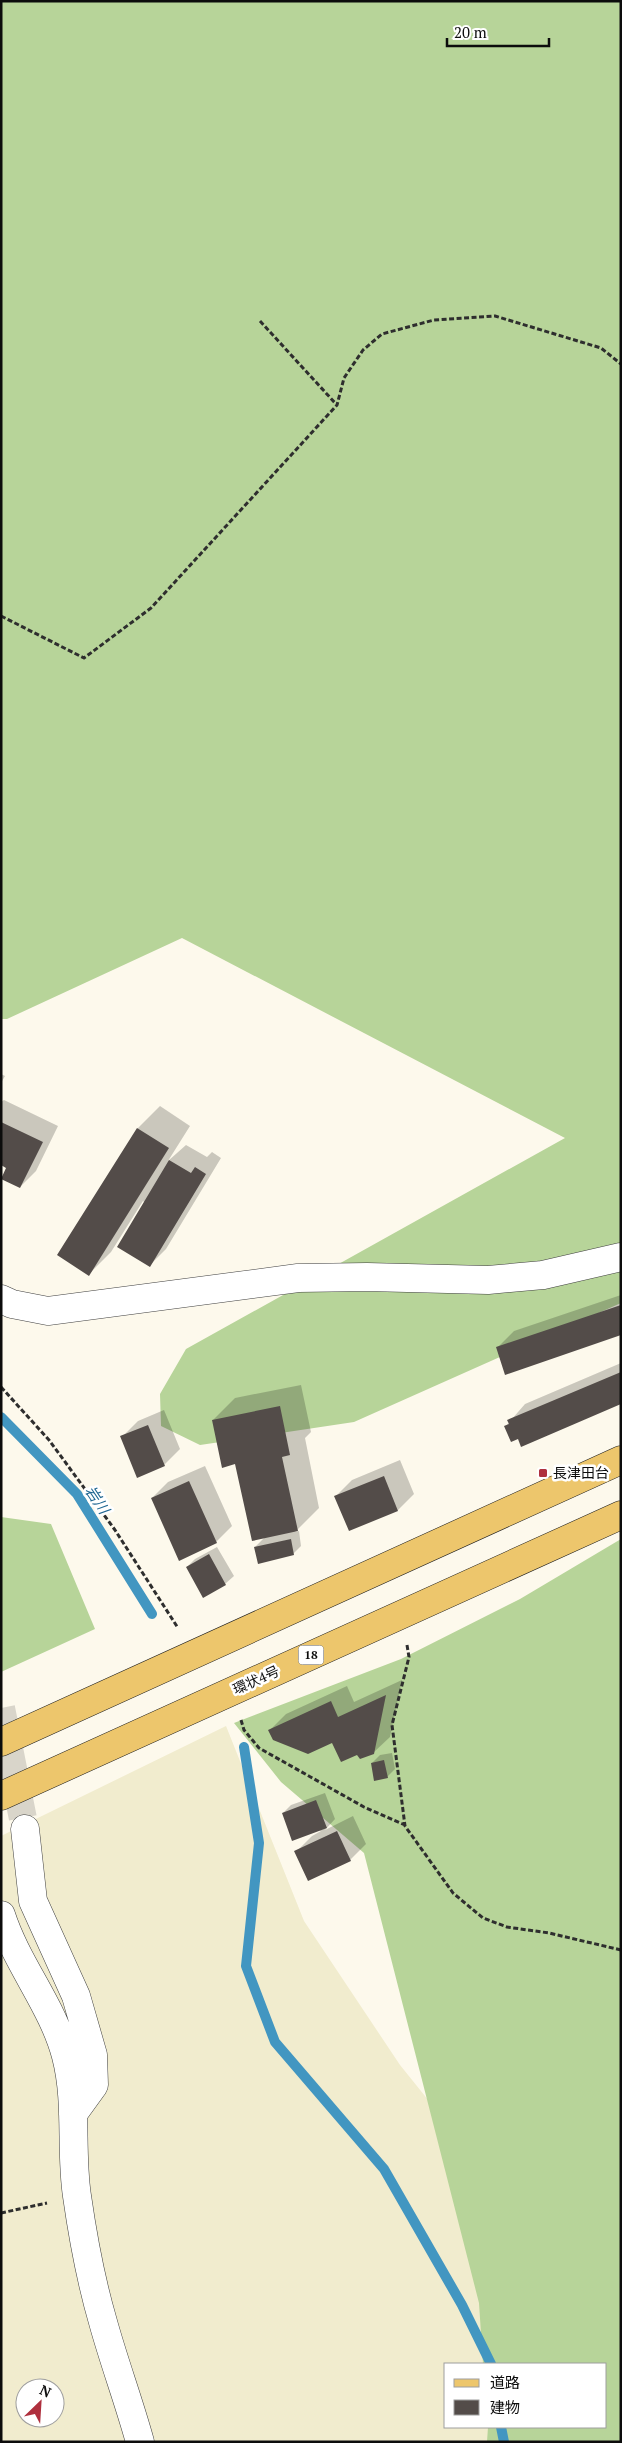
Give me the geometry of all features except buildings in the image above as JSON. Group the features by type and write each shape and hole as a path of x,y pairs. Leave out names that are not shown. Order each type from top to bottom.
{"main road":[{"path":"1,1742 621,1460"},
{"name":"環状4号","path":"1,1796 621,1515"}],"street":[{"path":"1,1299 12,1304 48,1311 298,1278 367,1277 488,1280 543,1275 621,1257"},
{"path":"25,1829 33,1901 76,1996 92,2055 94,2085 73,2114"},
{"path":"1,1915 30,1981 60,2036 73,2086 76,2194 88,2260 103,2323 140,2442"}],"path":[{"path":"1,616 84,658 151,608 336,405 344,378 363,350 382,334 434,320 495,316 600,348 621,364"},
{"path":"260,321 336,405"},
{"path":"1,1387 49,1440 115,1530 194,1654"},
{"path":"400,1615 409,1657 392,1725 405,1826 453,1893 483,1918 507,1927 549,1933 621,1950"},
{"path":"233,1691 244,1730 259,1748 364,1807 405,1826"},
{"path":"1,2213 23,2210 76,2194"}],"shaded area":[{"path":"226,1726 304,1921 400,2065 491,2178 527,2363 444,2363 444,2428 546,2428 543,2442 1,2442 1,1836"}],"green space":[{"path":"1,1 621,1 621,1303 354,1422 200,1445 161,1426 160,1394 186,1349 565,1138 182,938 7,1019 1,1019"},
{"path":"1,1517 51,1524 95,1629 1,1672"},
{"path":"621,1539 621,2442 487,2442 488,2428 607,2428 607,2363 483,2363 479,2303 364,1853 281,1782 234,1723 401,1659 520,1599"}],"waterway":[{"name":"岩川","path":"1,1417 77,1494 152,1614"},
{"path":"244,1747 259,1843 246,1966 275,2042 384,2169 462,2305 491,2363"},
{"path":"501,2428 504,2442"}],"tunnel":[{"path":"1,1708 25,1829"}],"place":[{"name":"長津田台","path":"543,1473"}]}
